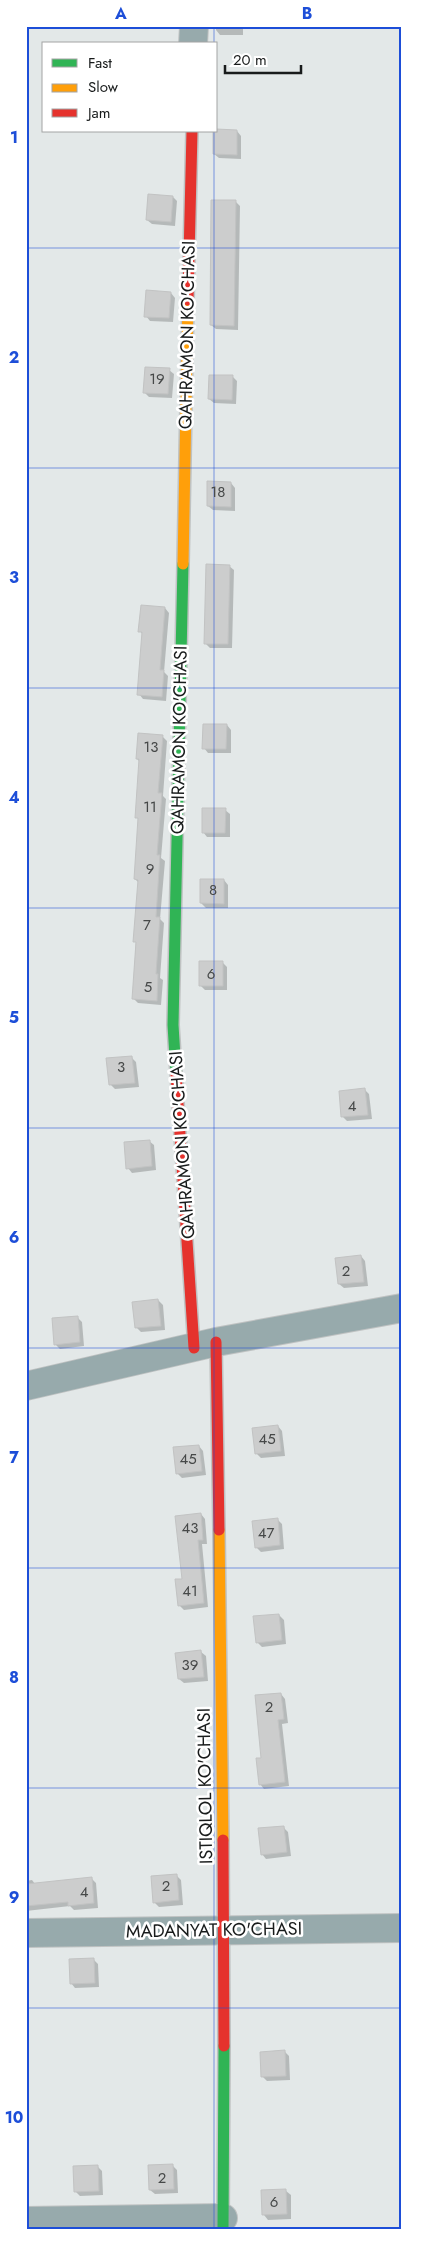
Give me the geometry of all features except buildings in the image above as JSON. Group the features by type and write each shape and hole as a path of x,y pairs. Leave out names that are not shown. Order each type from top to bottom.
{"street":[{"path":"193,42 194,26"},
{"name":"QAHRAMON KO'CHASI","path":"192,132 173,1025 205,1345"},
{"path":"26,1386 205,1345 402,1308"},
{"name":"ISTIQLOL KO'CHASI","path":"205,1345 224,1930 223,2223"},
{"name":"MADANYAT KO'CHASI","path":"26,1933 402,1928"},
{"path":"26,2222 223,2223"}],"traffic: fast":[{"path":"176,1073 173,1025 183,564"},
{"path":"223,2229 224,2046"}],"traffic: slow":[{"path":"183,564 188,300"},
{"path":"219,1530 223,1840"}],"traffic: jam":[{"path":"188,300 192,132"},
{"path":"176,1073 194,1348"},
{"path":"216,1342 219,1530"},
{"path":"223,1840 224,2046"}]}
